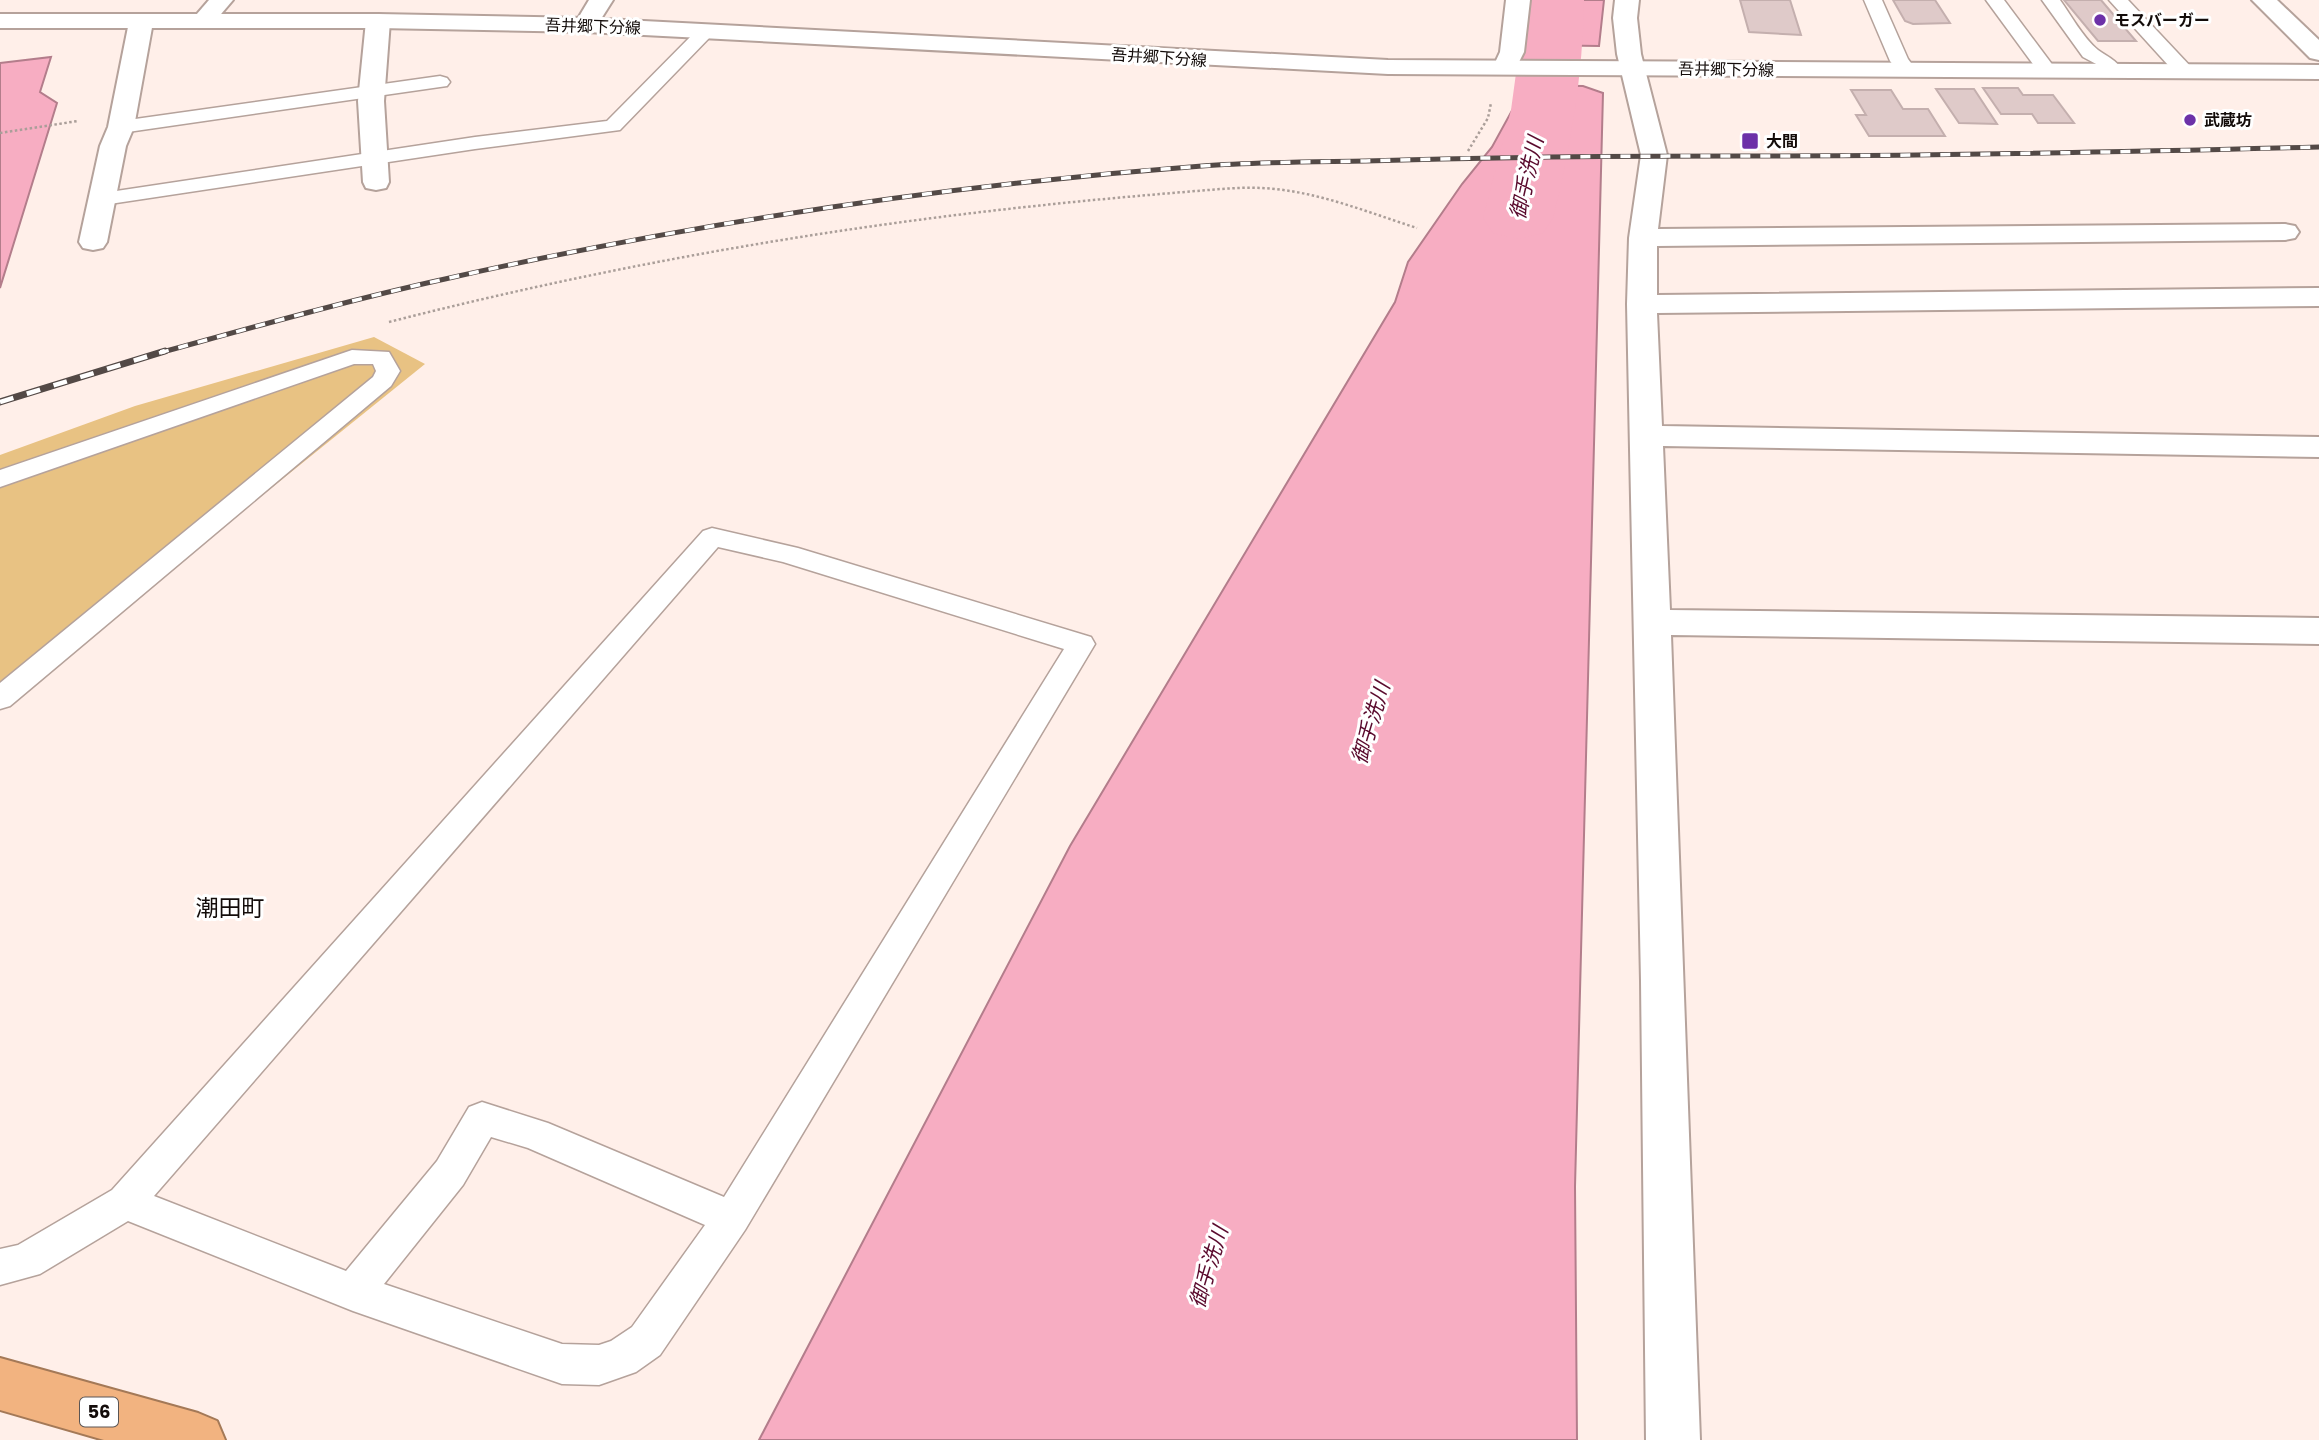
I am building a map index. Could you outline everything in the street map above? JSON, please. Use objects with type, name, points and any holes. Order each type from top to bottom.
[{"type":"highway","name":"56","points":[[0,1384],[198,1440]]},
{"type":"street","points":[[202,22],[221,0]]},
{"type":"street","points":[[586,25],[601,0]]},
{"type":"street","points":[[1514,67],[1512,52],[1518,0]]},
{"type":"street","points":[[1627,0],[1622,68],[1654,155],[1643,238],[1642,304],[1673,1440]]},
{"type":"street","points":[[2264,0],[2319,53]]},
{"type":"street","points":[[374,171],[373,92],[378,20]]},
{"type":"street","name":"吾井郷下分線","points":[[0,21],[378,20],[586,25],[1204,60],[1388,67],[1908,71],[2040,62],[2114,71],[2319,72]]},
{"type":"street","points":[[93,242],[113,146],[121,127],[141,22]]},
{"type":"street","points":[[1643,238],[2285,232]]},
{"type":"street","points":[[1642,304],[2319,297]]},
{"type":"street","points":[[1647,436],[2319,447]]},
{"type":"street","points":[[1652,622],[2319,631]]},
{"type":"lane","points":[[1873,0],[1899,61],[1908,71]]},
{"type":"lane","points":[[1995,0],[2040,62],[2090,53]]},
{"type":"lane","points":[[2051,0],[2090,53],[2114,71]]},
{"type":"lane","points":[[2118,0],[2185,72]]},
{"type":"lane","points":[[103,199],[374,171],[613,126],[706,31]]},
{"type":"lane","points":[[121,127],[440,82]]},
{"type":"lane","points":[[0,479],[352,357],[382,357],[386,364],[388,371],[382,381],[0,699]]},
{"type":"lane","points":[[0,1267],[26,1261],[125,1202],[712,537],[788,554],[1081,644],[732,1218],[646,1341],[622,1358],[599,1365],[562,1364],[353,1292],[125,1202]]},
{"type":"lane","points":[[353,1292],[450,1173],[482,1118],[535,1134],[732,1218]]},
{"type":"path","points":[[1468,151],[1488,118],[1492,100]]},
{"type":"path","points":[[0,133],[79,121]]},
{"type":"path","points":[[383,324],[587,272],[869,226],[1026,206],[1252,186],[1309,194],[1417,228]]},
{"type":"shaded area","points":[[374,337],[425,364],[0,707],[0,455],[135,406]]},
{"type":"water","points":[[1538,0],[1604,0],[1599,46],[1531,45]]},
{"type":"water","points":[[51,57],[40,92],[57,103],[0,288],[0,63]]},
{"type":"water","points":[[1526,85],[1583,86],[1603,93],[1575,1187],[1577,1440],[759,1440],[1070,846],[1395,302],[1408,262],[1462,184],[1492,147]]},
{"type":"building","points":[[1740,0],[1790,0],[1801,35],[1749,32]]},
{"type":"building","points":[[1893,0],[1935,0],[1950,23],[1913,24],[1905,21]]},
{"type":"building","name":"モスバーガー","points":[[2064,0],[2101,0],[2136,41],[2098,41]]},
{"type":"building","points":[[1983,88],[2018,88],[2023,95],[2053,95],[2074,123],[2038,123],[2032,114],[2001,114]]},
{"type":"building","points":[[1936,89],[1974,89],[1997,124],[1959,123]]},
{"type":"building","points":[[1851,90],[1891,90],[1903,109],[1928,109],[1945,136],[1869,136],[1856,115],[1866,115]]},
{"type":"waterway","name":"御手洗川","points":[[1518,218],[1543,110],[1555,0]]},
{"type":"railway","points":[[159,353],[409,287],[632,240],[916,195],[1106,174],[1284,162],[2319,147]]},
{"type":"railway","points":[[0,402],[165,351]]},
{"type":"place","name":"モスバーガー","points":[[2100,20]]},
{"type":"place","name":"武蔵坊","points":[[2190,120]]},
{"type":"place","name":"大間","points":[[1750,141]]},
{"type":"district","name":"潮田町","points":[[230,908]]}]
